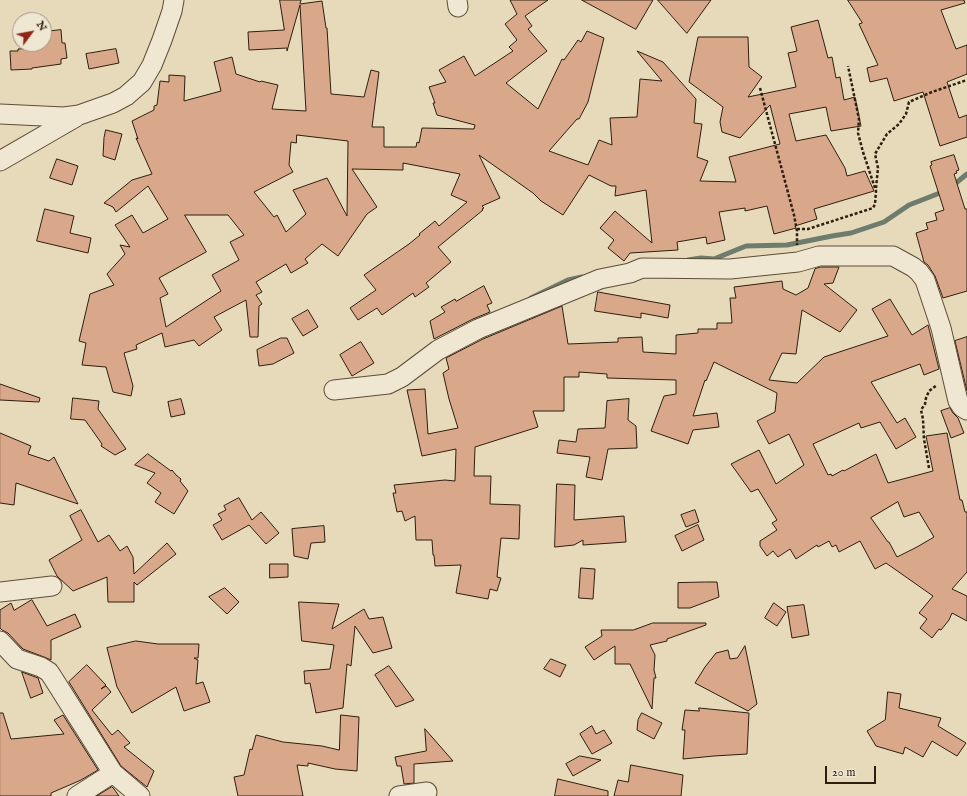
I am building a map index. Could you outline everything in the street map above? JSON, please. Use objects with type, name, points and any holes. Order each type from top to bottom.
[{"type":"street","points":[[0,161],[79,115],[113,103],[126,96],[142,82],[152,65],[162,40],[172,11],[174,0]]},
{"type":"street","points":[[0,114],[64,117],[79,115]]},
{"type":"street","points":[[334,390],[388,384],[402,377],[438,350],[478,329],[600,279],[630,273],[642,268],[730,269],[798,262],[819,256],[893,256],[913,267],[925,280],[941,328],[958,401],[962,407],[967,410]]},
{"type":"street","points":[[0,592],[52,586]]},
{"type":"street","points":[[0,641],[17,659],[37,665],[49,672],[113,773],[140,796]]},
{"type":"street","points":[[77,796],[113,773]]},
{"type":"street","points":[[399,796],[427,792]]},
{"type":"path","points":[[848,66],[859,119],[858,133],[876,191]]},
{"type":"path","points":[[760,88],[797,230],[808,229],[873,208],[875,204],[878,168],[875,154],[887,134],[899,124],[906,114],[909,102],[967,80]]},
{"type":"path","points":[[930,468],[924,439],[921,410],[929,391],[944,377],[952,374]]},
{"type":"building","points":[[280,0],[301,0],[300,4],[322,1],[327,28],[331,94],[364,97],[371,70],[379,72],[372,127],[384,127],[384,147],[416,147],[417,142],[419,143],[422,128],[474,129],[475,125],[437,115],[433,103],[435,103],[429,87],[446,82],[439,70],[464,56],[475,76],[513,51],[509,47],[517,40],[505,24],[517,14],[510,0],[548,0],[525,16],[532,26],[528,29],[547,51],[506,83],[538,109],[562,59],[564,60],[578,40],[581,42],[587,31],[604,38],[588,102],[579,119],[577,119],[549,151],[588,165],[599,140],[612,145],[610,118],[637,117],[640,79],[662,81],[637,51],[663,62],[696,99],[694,123],[702,124],[697,157],[708,161],[700,181],[736,182],[729,157],[780,144],[770,105],[740,138],[722,132],[720,122],[723,107],[689,82],[698,37],[748,37],[749,67],[762,77],[748,97],[796,87],[788,53],[797,51],[791,27],[818,20],[828,58],[832,57],[836,78],[840,77],[844,100],[855,97],[861,126],[831,131],[826,107],[789,114],[796,141],[826,135],[845,168],[847,176],[865,171],[874,191],[814,209],[817,219],[795,226],[796,228],[774,234],[767,206],[745,211],[745,208],[719,212],[725,240],[707,244],[706,237],[677,242],[678,250],[630,253],[624,261],[608,248],[614,240],[600,228],[615,211],[652,243],[646,190],[615,196],[616,186],[611,186],[589,175],[563,215],[541,201],[533,193],[479,155],[500,198],[482,206],[484,208],[482,209],[483,210],[438,247],[451,262],[426,283],[429,287],[415,297],[413,293],[382,315],[377,308],[358,320],[350,308],[376,290],[364,275],[409,244],[435,221],[439,226],[467,202],[451,195],[460,174],[403,163],[403,170],[352,169],[377,207],[367,214],[338,256],[322,244],[305,259],[308,263],[291,273],[286,264],[256,282],[262,292],[256,295],[262,304],[259,306],[258,337],[250,337],[246,300],[214,317],[222,330],[199,346],[194,340],[165,347],[162,333],[136,345],[137,349],[124,353],[133,386],[131,396],[113,392],[106,367],[82,365],[86,343],[79,341],[90,294],[114,285],[107,274],[125,254],[120,245],[130,247],[115,225],[132,215],[143,233],[168,219],[148,186],[116,212],[113,207],[104,203],[132,180],[152,174],[136,138],[138,139],[132,121],[154,110],[154,106],[157,105],[160,81],[169,82],[169,75],[185,76],[184,101],[221,91],[214,62],[232,57],[236,74],[260,82],[278,85],[272,109],[306,111],[300,5],[287,51],[287,48],[249,50],[248,32],[284,30]],"holes":[[[297,135],[348,141],[347,216],[327,178],[293,190],[306,214],[286,232],[277,215],[274,217],[254,192],[293,172],[289,165],[291,142],[296,143]],[[185,215],[228,215],[244,235],[230,242],[239,260],[212,275],[221,291],[166,327],[160,298],[168,294],[159,278],[206,252]]]},
{"type":"building","points":[[582,0],[653,0],[636,29]]},
{"type":"building","points":[[658,0],[711,0],[687,33]]},
{"type":"building","points":[[848,0],[964,0],[965,3],[941,10],[956,49],[967,45],[967,74],[947,82],[959,118],[967,115],[967,137],[940,146],[923,92],[894,101],[887,78],[870,82],[867,68],[878,65],[859,24],[862,23]]},
{"type":"building","points":[[61,30],[62,43],[65,43],[67,58],[61,59],[61,64],[32,69],[11,70],[10,51],[52,52],[52,31]]},
{"type":"building","points":[[116,49],[119,63],[89,69],[86,54]]},
{"type":"building","points":[[106,130],[122,134],[115,160],[103,156]]},
{"type":"building","points":[[954,155],[959,170],[954,174],[965,209],[967,209],[967,291],[943,298],[935,276],[928,265],[924,262],[916,233],[928,229],[926,223],[937,220],[935,213],[944,210],[930,166],[932,165],[931,162]]},
{"type":"building","points":[[57,159],[78,166],[72,185],[50,178]]},
{"type":"building","points":[[45,209],[74,216],[70,233],[91,238],[88,253],[37,241]]},
{"type":"building","points":[[821,267],[839,267],[833,283],[824,284],[857,310],[840,332],[802,310],[796,354],[782,353],[769,380],[797,383],[824,357],[888,336],[872,309],[890,299],[912,335],[928,325],[939,369],[924,375],[920,364],[871,382],[897,423],[905,418],[916,437],[896,449],[880,422],[861,428],[859,423],[813,444],[828,475],[831,474],[832,476],[843,470],[844,471],[876,454],[888,483],[933,471],[926,436],[947,433],[960,500],[962,500],[965,512],[967,512],[967,572],[952,589],[967,596],[967,621],[952,613],[949,620],[941,630],[939,629],[932,638],[920,628],[927,619],[919,613],[933,596],[886,563],[875,569],[860,541],[839,552],[836,545],[832,547],[829,541],[818,547],[817,545],[796,559],[790,549],[778,557],[773,551],[767,556],[760,546],[760,541],[777,530],[772,523],[777,520],[758,489],[751,492],[731,464],[759,450],[776,484],[804,465],[789,434],[769,444],[757,421],[775,412],[777,393],[714,362],[706,381],[705,380],[693,416],[717,413],[719,427],[693,430],[688,444],[651,431],[664,396],[676,394],[676,380],[607,378],[607,374],[579,372],[579,377],[564,377],[564,411],[533,411],[538,427],[475,447],[474,476],[491,476],[490,504],[520,505],[519,539],[501,538],[497,577],[501,578],[497,591],[490,589],[488,599],[456,593],[461,565],[435,566],[432,540],[416,540],[415,516],[405,521],[402,511],[397,512],[393,493],[396,493],[394,485],[445,480],[455,481],[456,449],[422,456],[407,390],[425,389],[428,434],[458,428],[443,373],[449,369],[446,358],[483,339],[562,306],[568,344],[618,342],[618,338],[642,337],[643,352],[676,354],[676,335],[698,333],[698,329],[717,329],[717,323],[732,323],[730,298],[736,298],[734,287],[782,281],[783,289],[796,295],[808,288],[815,269]],"holes":[[[898,502],[904,517],[919,512],[934,537],[897,557],[889,542],[871,518]]]},
{"type":"building","points":[[484,286],[492,303],[487,305],[490,312],[434,339],[430,321],[445,312],[441,307]]},
{"type":"building","points":[[598,292],[670,305],[668,318],[641,313],[641,318],[595,311]]},
{"type":"building","points":[[308,310],[318,327],[303,336],[292,319]]},
{"type":"building","points":[[967,337],[967,391],[955,341]]},
{"type":"building","points":[[281,338],[287,338],[294,353],[273,364],[259,366],[257,350]]},
{"type":"building","points":[[361,342],[374,363],[352,376],[340,355]]},
{"type":"building","points":[[0,384],[40,398],[39,402],[0,400]]},
{"type":"building","points":[[73,398],[99,401],[98,409],[126,449],[115,455],[101,446],[102,444],[85,420],[71,419]]},
{"type":"building","points":[[181,399],[185,414],[171,417],[168,402]]},
{"type":"building","points":[[629,399],[628,420],[636,426],[637,448],[608,449],[602,480],[586,477],[590,457],[557,453],[559,440],[576,442],[578,429],[605,428],[607,401]]},
{"type":"building","points":[[950,408],[958,418],[964,433],[951,438],[941,411]]},
{"type":"building","points":[[0,433],[31,446],[28,454],[49,461],[54,457],[78,504],[16,483],[14,505],[0,503]]},
{"type":"building","points":[[148,454],[171,471],[172,470],[181,479],[180,481],[188,491],[174,514],[155,502],[161,493],[147,483],[155,473],[135,465]]},
{"type":"building","points":[[557,484],[575,485],[574,520],[624,516],[626,542],[583,545],[583,540],[574,545],[555,547]]},
{"type":"building","points":[[239,498],[252,520],[261,512],[279,533],[266,544],[249,525],[222,540],[213,525],[222,520],[218,514],[226,510],[224,506]]},
{"type":"building","points":[[81,510],[98,542],[109,535],[120,551],[127,546],[133,557],[134,574],[167,543],[176,554],[137,585],[134,582],[134,602],[108,602],[107,577],[73,591],[57,576],[49,560],[82,540],[70,516]]},
{"type":"building","points":[[695,510],[699,522],[686,527],[681,515]]},
{"type":"building","points":[[698,525],[704,540],[682,551],[675,536]]},
{"type":"building","points":[[324,526],[325,542],[311,543],[308,559],[294,556],[292,529]]},
{"type":"building","points":[[270,564],[288,564],[288,577],[270,578]]},
{"type":"building","points":[[581,568],[595,569],[593,599],[579,598]]},
{"type":"building","points":[[717,582],[719,597],[690,608],[678,608],[678,583]]},
{"type":"building","points":[[225,588],[239,602],[227,614],[209,597]]},
{"type":"building","points":[[32,600],[47,626],[75,614],[81,627],[51,640],[51,660],[23,649],[8,633],[0,628],[0,610],[11,603],[14,610]]},
{"type":"building","points":[[299,602],[339,604],[332,629],[364,609],[369,619],[383,617],[392,648],[373,653],[355,626],[351,666],[347,664],[343,708],[316,713],[310,683],[305,684],[304,671],[330,669],[334,645],[302,641]]},
{"type":"building","points":[[774,603],[786,612],[777,626],[765,618]]},
{"type":"building","points":[[804,605],[809,635],[792,638],[787,607]]},
{"type":"building","points":[[653,623],[706,623],[706,625],[667,639],[667,641],[650,645],[655,655],[654,670],[656,678],[654,678],[652,709],[630,664],[615,664],[615,646],[594,660],[585,647],[602,636],[601,630],[633,630]]},
{"type":"building","points":[[136,641],[158,644],[199,644],[198,658],[194,658],[198,660],[196,684],[203,682],[210,702],[184,711],[176,687],[132,713],[117,687],[107,648]]},
{"type":"building","points":[[745,646],[757,704],[748,711],[695,683],[716,653],[728,650],[730,659],[737,658]]},
{"type":"building","points":[[551,659],[566,665],[560,677],[544,669]]},
{"type":"building","points":[[87,665],[106,685],[101,689],[106,686],[111,692],[92,710],[112,735],[118,730],[130,743],[124,747],[154,771],[147,787],[121,766],[69,682]]},
{"type":"building","points":[[389,666],[414,700],[396,707],[375,675]]},
{"type":"building","points":[[22,672],[38,678],[43,693],[31,698]]},
{"type":"building","points":[[888,692],[901,694],[899,708],[941,718],[938,726],[966,743],[957,756],[932,741],[923,757],[905,747],[903,754],[876,746],[867,731],[885,720]]},
{"type":"building","points":[[699,708],[749,713],[747,754],[683,759],[685,730],[682,730],[685,710],[699,711]]},
{"type":"building","points":[[0,713],[3,713],[11,739],[64,734],[54,720],[63,715],[98,770],[81,780],[51,793],[51,796],[0,796]]},
{"type":"building","points":[[642,713],[662,723],[654,739],[637,730],[638,720]]},
{"type":"building","points":[[341,715],[359,717],[357,771],[335,769],[308,763],[308,766],[297,765],[303,796],[238,796],[234,777],[244,775],[250,749],[252,750],[256,735],[283,742],[322,746],[339,750]]},
{"type":"building","points":[[592,726],[596,734],[604,730],[612,743],[592,754],[580,734]]},
{"type":"building","points":[[425,729],[453,761],[414,764],[414,783],[404,784],[401,766],[397,766],[395,757],[426,751]]},
{"type":"building","points":[[580,756],[601,760],[573,776],[566,764]]},
{"type":"building","points":[[631,765],[683,775],[681,796],[614,796],[618,780],[628,782]]},
{"type":"building","points":[[558,779],[608,791],[608,796],[555,796]]},
{"type":"building","points":[[112,787],[119,796],[97,796]]},
{"type":"waterway","points":[[951,187],[967,174]]},
{"type":"waterway","points":[[688,260],[701,258],[714,259],[746,246],[787,245],[851,233],[884,222],[909,205],[945,191]]},
{"type":"waterway","points":[[531,298],[568,280],[582,277]]}]
